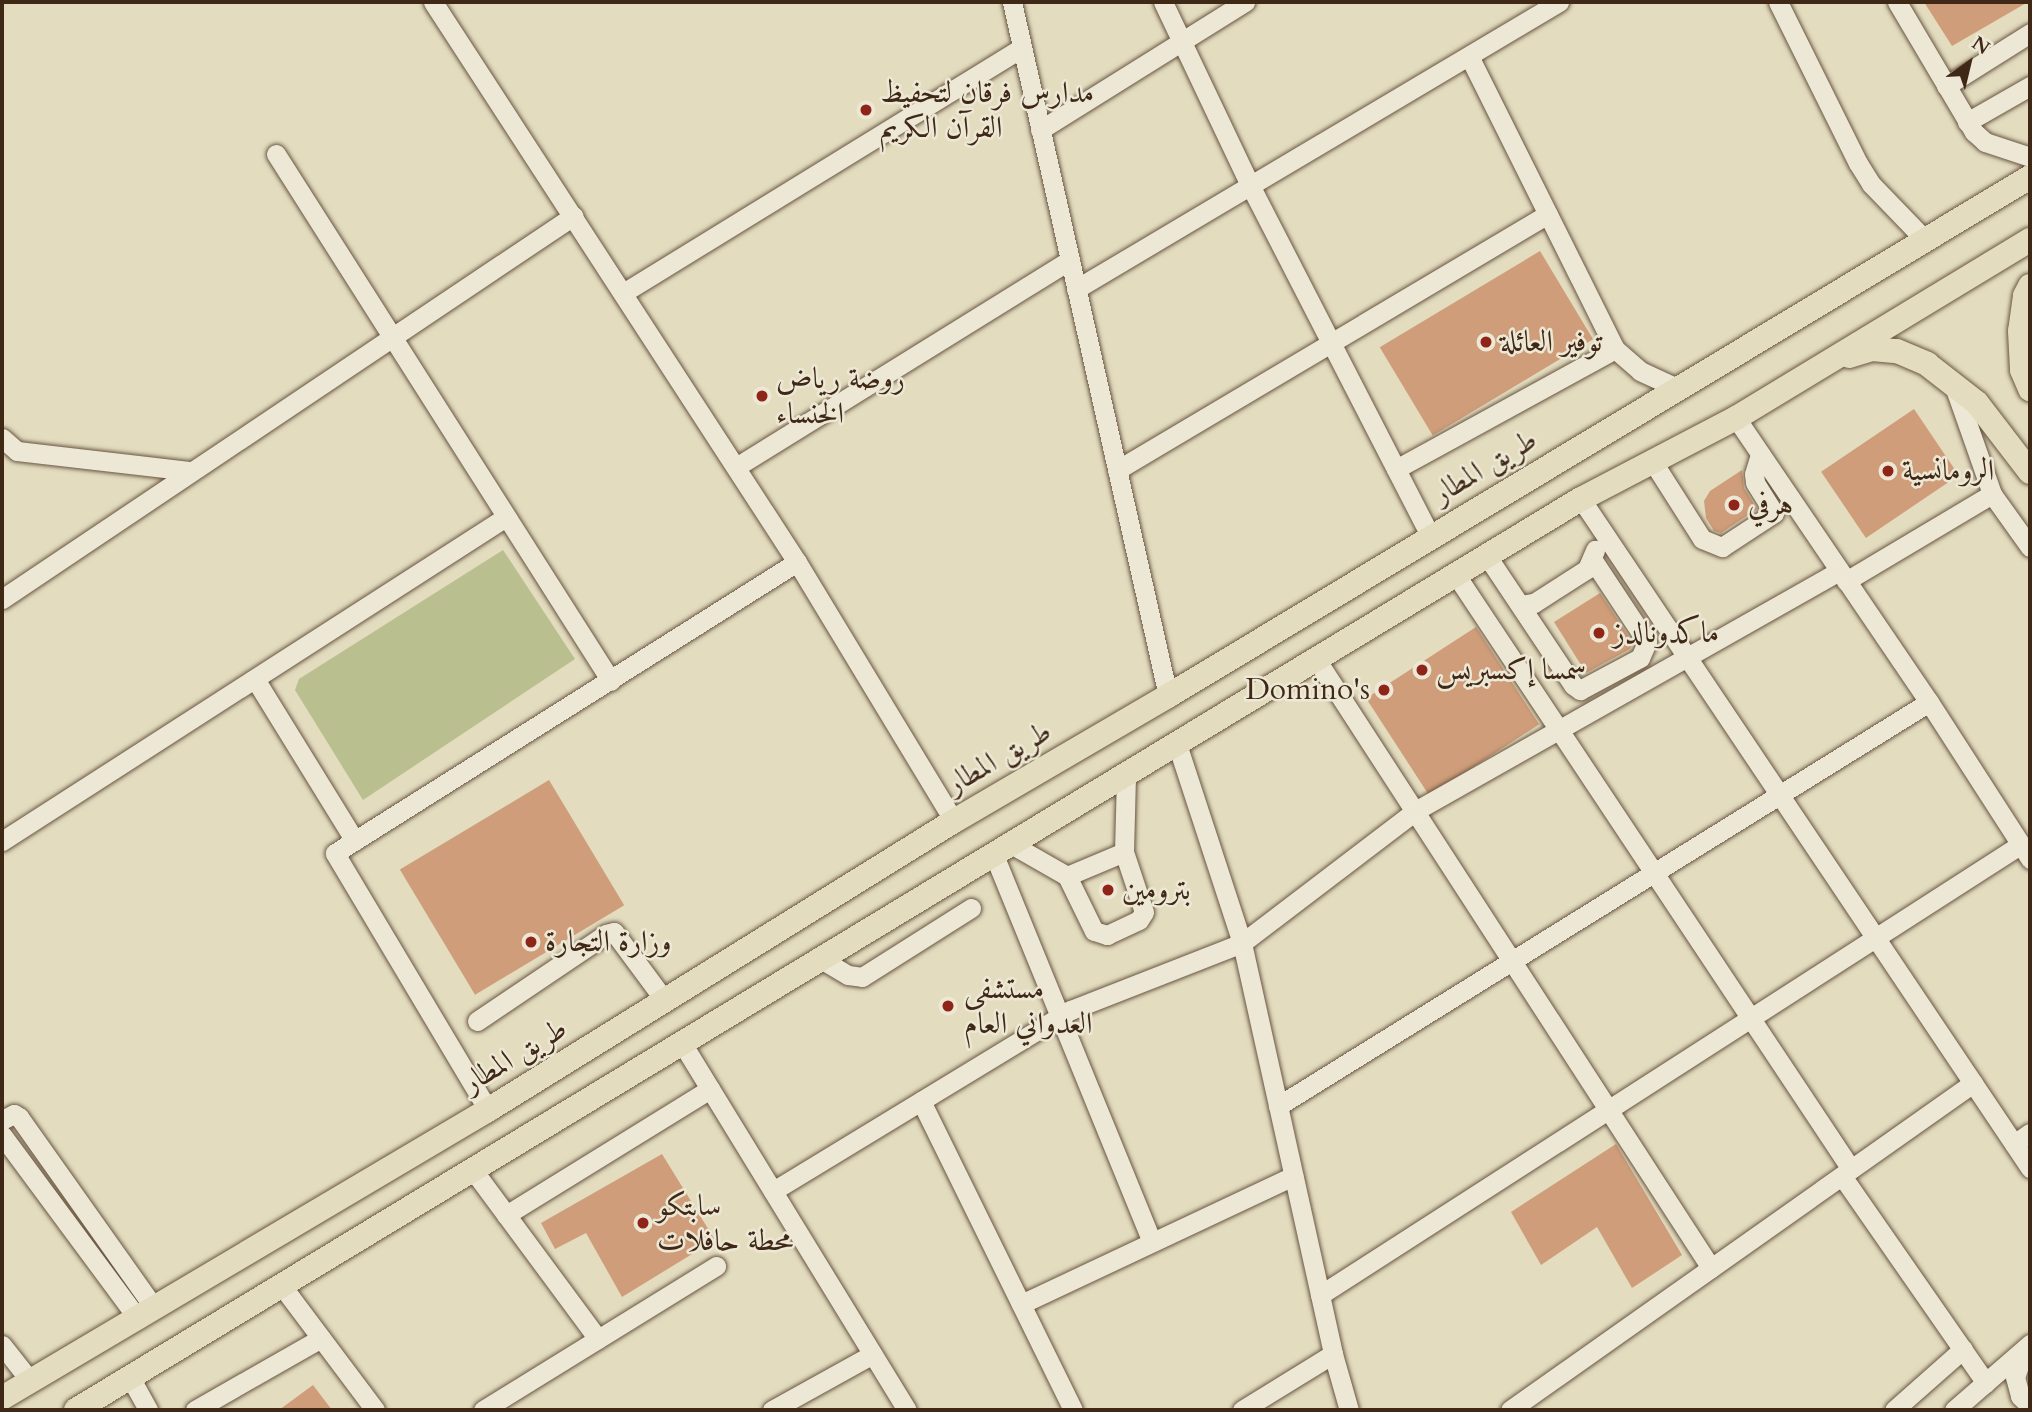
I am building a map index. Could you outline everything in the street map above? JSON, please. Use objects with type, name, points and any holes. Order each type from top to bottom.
[{"type":"main road","name":"طريق المطار","points":[[2,1398],[488,1110],[954,821],[1168,696],[2030,177]]},
{"type":"main road","points":[[76,1410],[1581,499],[1736,418],[2030,240]]},
{"type":"main road","points":[[2030,286],[2025,296],[2020,331],[2022,370],[2030,389]]},
{"type":"main road","points":[[1828,362],[1872,349],[1897,351],[1927,364],[1977,403],[2030,472]]},
{"type":"street","points":[[433,2],[797,562],[954,821]]},
{"type":"street","points":[[1012,2],[1168,696]]},
{"type":"street","points":[[1163,2],[1251,187],[1430,536]]},
{"type":"street","points":[[1040,130],[1245,2]]},
{"type":"street","points":[[1076,289],[1469,56],[1536,8],[1559,2]]},
{"type":"street","points":[[1778,2],[1858,163],[1871,184],[1925,240]]},
{"type":"street","points":[[1897,2],[1967,122],[1985,142],[2030,157]]},
{"type":"street","points":[[1946,86],[2030,33]]},
{"type":"street","points":[[623,293],[1022,48]]},
{"type":"street","points":[[1469,56],[1615,349],[1640,370],[1677,388]]},
{"type":"street","points":[[1967,122],[2030,86]]},
{"type":"street","points":[[276,154],[611,681]]},
{"type":"street","points":[[1117,470],[1548,214]]},
{"type":"street","points":[[2,598],[573,216]]},
{"type":"street","points":[[736,467],[1070,260]]},
{"type":"street","points":[[1396,469],[1615,349]]},
{"type":"street","points":[[1952,382],[1992,494],[2030,547]]},
{"type":"street","points":[[1320,1295],[1876,938],[2025,852],[1929,702],[1736,418]]},
{"type":"street","points":[[2,438],[17,451],[191,471]]},
{"type":"street","points":[[1653,462],[1702,539],[1723,547],[1774,513],[1755,482],[1754,474],[1760,454]]},
{"type":"street","points":[[773,1191],[1061,1016],[1242,943],[1415,811],[1687,657],[1992,494]]},
{"type":"street","points":[[1581,499],[1973,1083],[2022,1138],[2030,1168]]},
{"type":"street","points":[[2,841],[506,517]]},
{"type":"street","points":[[1521,605],[1534,603],[1587,569],[1601,530]]},
{"type":"street","points":[[1487,556],[1573,685],[1580,690],[1640,658],[1647,642],[1592,559]]},
{"type":"street","points":[[488,1110],[335,853],[797,562]]},
{"type":"street","points":[[1456,575],[1751,1018],[1847,1172],[1986,1382]]},
{"type":"street","points":[[1317,659],[1711,1268]]},
{"type":"street","points":[[255,678],[355,841]]},
{"type":"street","points":[[1278,1106],[1929,702]]},
{"type":"street","points":[[1177,744],[1242,943],[1333,1354],[1349,1410]]},
{"type":"street","points":[[1003,849],[1067,876],[1094,931],[1107,935],[1139,920],[1144,912],[1124,852],[1126,775]]},
{"type":"street","points":[[1003,849],[1061,1016],[1152,1242]]},
{"type":"street","points":[[1067,876],[1124,852]]},
{"type":"street","points":[[821,959],[848,975],[862,977],[971,908]]},
{"type":"street","points":[[477,1021],[606,934],[614,932],[665,1001]]},
{"type":"street","points":[[682,1044],[907,1410]]},
{"type":"street","points":[[1510,1410],[1973,1083]]},
{"type":"street","points":[[506,1214],[710,1089]]},
{"type":"street","points":[[921,1101],[1073,1410]]},
{"type":"street","points":[[2,1120],[13,1114],[19,1116],[52,1163],[147,1314]]},
{"type":"street","points":[[2,1135],[32,1176],[147,1314]]},
{"type":"street","points":[[32,1176],[52,1163]]},
{"type":"street","points":[[473,1170],[597,1339]]},
{"type":"street","points":[[1021,1304],[1293,1176]]},
{"type":"street","points":[[483,1410],[716,1266]]},
{"type":"street","points":[[282,1286],[375,1410]]},
{"type":"street","points":[[195,1410],[321,1338]]},
{"type":"street","points":[[2,1345],[31,1382]]},
{"type":"street","points":[[1954,1410],[2030,1347]]},
{"type":"street","points":[[2030,1347],[2021,1360],[2015,1377],[2020,1396],[2030,1406]]},
{"type":"street","points":[[1894,1410],[1963,1349]]},
{"type":"street","points":[[772,1410],[794,1405],[873,1354]]},
{"type":"street","points":[[1242,1410],[1333,1354]]},
{"type":"street","points":[[130,1377],[148,1410]]},
{"type":"green space","points":[[503,550],[575,659],[363,800],[295,690],[299,679]]},
{"type":"building","points":[[1924,2],[2028,2],[1952,46]]},
{"type":"building","name":"توفير العائلة","points":[[1540,251],[1593,339],[1433,436],[1380,347]]},
{"type":"building","name":"الرومانسية","points":[[1914,409],[1959,475],[1866,538],[1821,472]]},
{"type":"building","name":"هرفي","points":[[1742,470],[1744,488],[1757,509],[1721,533],[1714,531],[1706,518],[1704,501],[1710,491]]},
{"type":"building","name":"ماكدونالدز","points":[[1600,593],[1633,643],[1630,649],[1586,673],[1554,622]]},
{"type":"building","points":[[1476,627],[1539,724],[1429,796],[1366,698]]},
{"type":"building","points":[[549,780],[624,905],[475,995],[400,870]]},
{"type":"building","points":[[1616,1144],[1682,1255],[1632,1288],[1597,1227],[1541,1265],[1511,1212]]},
{"type":"building","name":"سابتكو محطة حافلات","points":[[662,1154],[715,1240],[622,1297],[586,1233],[555,1249],[541,1223]]},
{"type":"building","points":[[313,1385],[332,1410],[279,1410]]},
{"type":"place","name":"مدارس فرقان لتحفيظ القرآن الكريم","points":[[866,110]]},
{"type":"place","name":"توفير العائلة","points":[[1486,342]]},
{"type":"place","name":"روضة رياض الخنساء","points":[[762,396]]},
{"type":"place","name":"الرومانسية","points":[[1888,471]]},
{"type":"place","name":"هرفي","points":[[1734,505]]},
{"type":"place","name":"ماكدونالدز","points":[[1599,633]]},
{"type":"place","name":"سمسا إكسبريس","points":[[1422,670]]},
{"type":"place","name":"Domino's","points":[[1384,690]]},
{"type":"place","name":"بترومين","points":[[1108,890]]},
{"type":"place","name":"وزارة التجارة","points":[[531,942]]},
{"type":"place","name":"مستشفى العدواني العام","points":[[948,1006]]},
{"type":"place","name":"سابتكو محطة حافلات","points":[[643,1223]]}]
